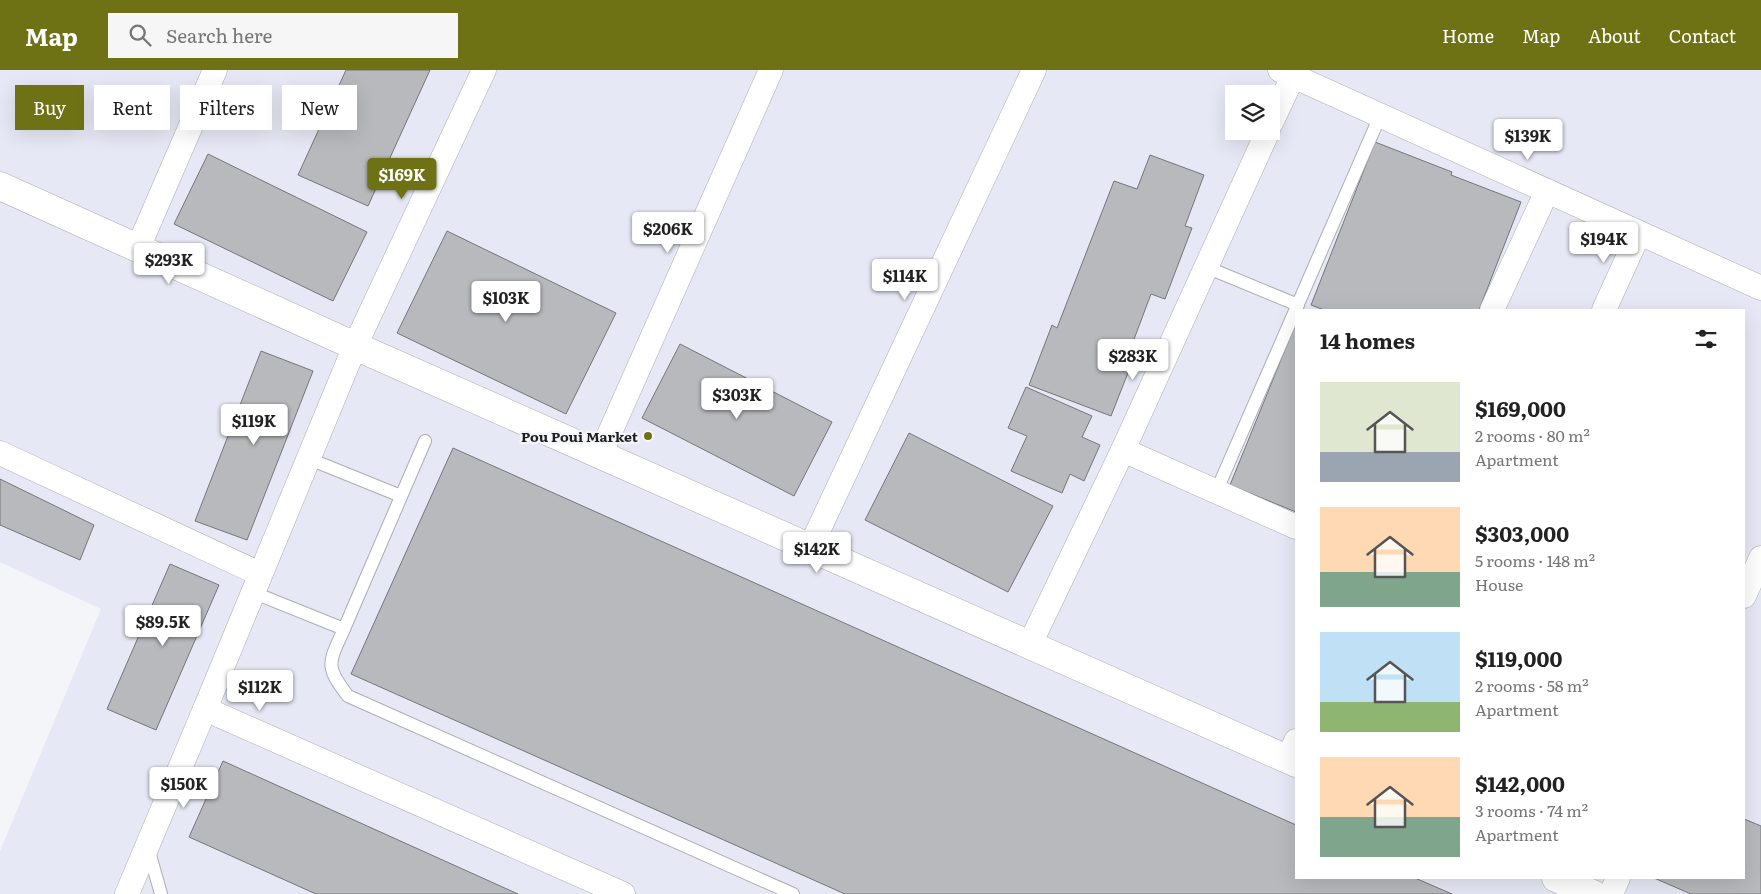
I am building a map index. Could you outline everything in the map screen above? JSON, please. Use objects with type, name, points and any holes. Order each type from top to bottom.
[{"type":"street","points":[[138,248],[216,70]]},
{"type":"street","points":[[127,894],[355,346],[484,70]]},
{"type":"street","points":[[600,454],[771,70]]},
{"type":"street","points":[[810,548],[1034,70]]},
{"type":"street","points":[[1280,98],[1289,72],[1380,116],[1761,288]]},
{"type":"street","points":[[1030,644],[1123,450],[1264,140]]},
{"type":"street","points":[[0,186],[810,548],[1030,644],[1294,754]]},
{"type":"street","points":[[1492,309],[1547,191]]},
{"type":"street","points":[[1604,309],[1639,233]]},
{"type":"street","points":[[1123,450],[1295,527]]},
{"type":"street","points":[[0,453],[256,583]]},
{"type":"street","points":[[1745,594],[1761,558]]},
{"type":"street","points":[[205,709],[623,894]]},
{"type":"street","points":[[1558,879],[1593,894]]},
{"type":"street","points":[[1610,894],[1618,879]]},
{"type":"lane","points":[[1296,309],[1380,116]]},
{"type":"lane","points":[[1206,267],[1298,305]]},
{"type":"lane","points":[[1216,492],[1295,312]]},
{"type":"lane","points":[[425,441],[330,659],[332,671],[337,682],[348,696],[793,894]]},
{"type":"lane","points":[[308,458],[400,496]]},
{"type":"lane","points":[[256,583],[344,630]]},
{"type":"lane","points":[[147,846],[161,894]]},
{"type":"shaded area","name":"Pou Poui Market","points":[[0,70],[1761,70],[1761,894],[0,894],[0,851],[101,609],[0,562]]},
{"type":"building","points":[[346,70],[430,70],[368,206],[298,175],[319,130],[357,130],[357,85],[339,85]]},
{"type":"building","points":[[1375,142],[1452,172],[1451,175],[1521,202],[1479,309],[1321,309],[1311,305]]},
{"type":"building","points":[[208,154],[367,232],[333,301],[174,224]]},
{"type":"building","points":[[1150,155],[1204,175],[1185,226],[1192,228],[1165,299],[1151,294],[1127,358],[1133,360],[1111,416],[1029,385],[1052,325],[1057,328],[1114,181],[1137,189]]},
{"type":"building","points":[[447,231],[616,313],[566,414],[397,333]]},
{"type":"building","points":[[1295,325],[1295,512],[1230,485]]},
{"type":"building","points":[[680,344],[832,422],[794,496],[642,418]]},
{"type":"building","points":[[261,351],[313,371],[247,540],[195,521]]},
{"type":"building","points":[[1026,387],[1092,416],[1082,437],[1100,445],[1084,481],[1070,474],[1062,493],[1011,471],[1027,436],[1008,428]]},
{"type":"building","points":[[909,433],[1053,506],[1008,592],[865,520]]},
{"type":"building","name":"Pou Poui Market","points":[[453,448],[1295,825],[1295,879],[1417,879],[1452,894],[845,894],[351,674]]},
{"type":"building","points":[[0,479],[94,525],[80,560],[0,525]]},
{"type":"building","points":[[170,564],[219,585],[156,730],[107,709]]},
{"type":"building","points":[[223,761],[518,894],[316,894],[189,837]]},
{"type":"building","points":[[1745,819],[1761,826],[1761,894],[1691,894],[1656,879],[1745,879]]},
{"type":"place","name":"Pou Poui Market","points":[[648,436]]}]
